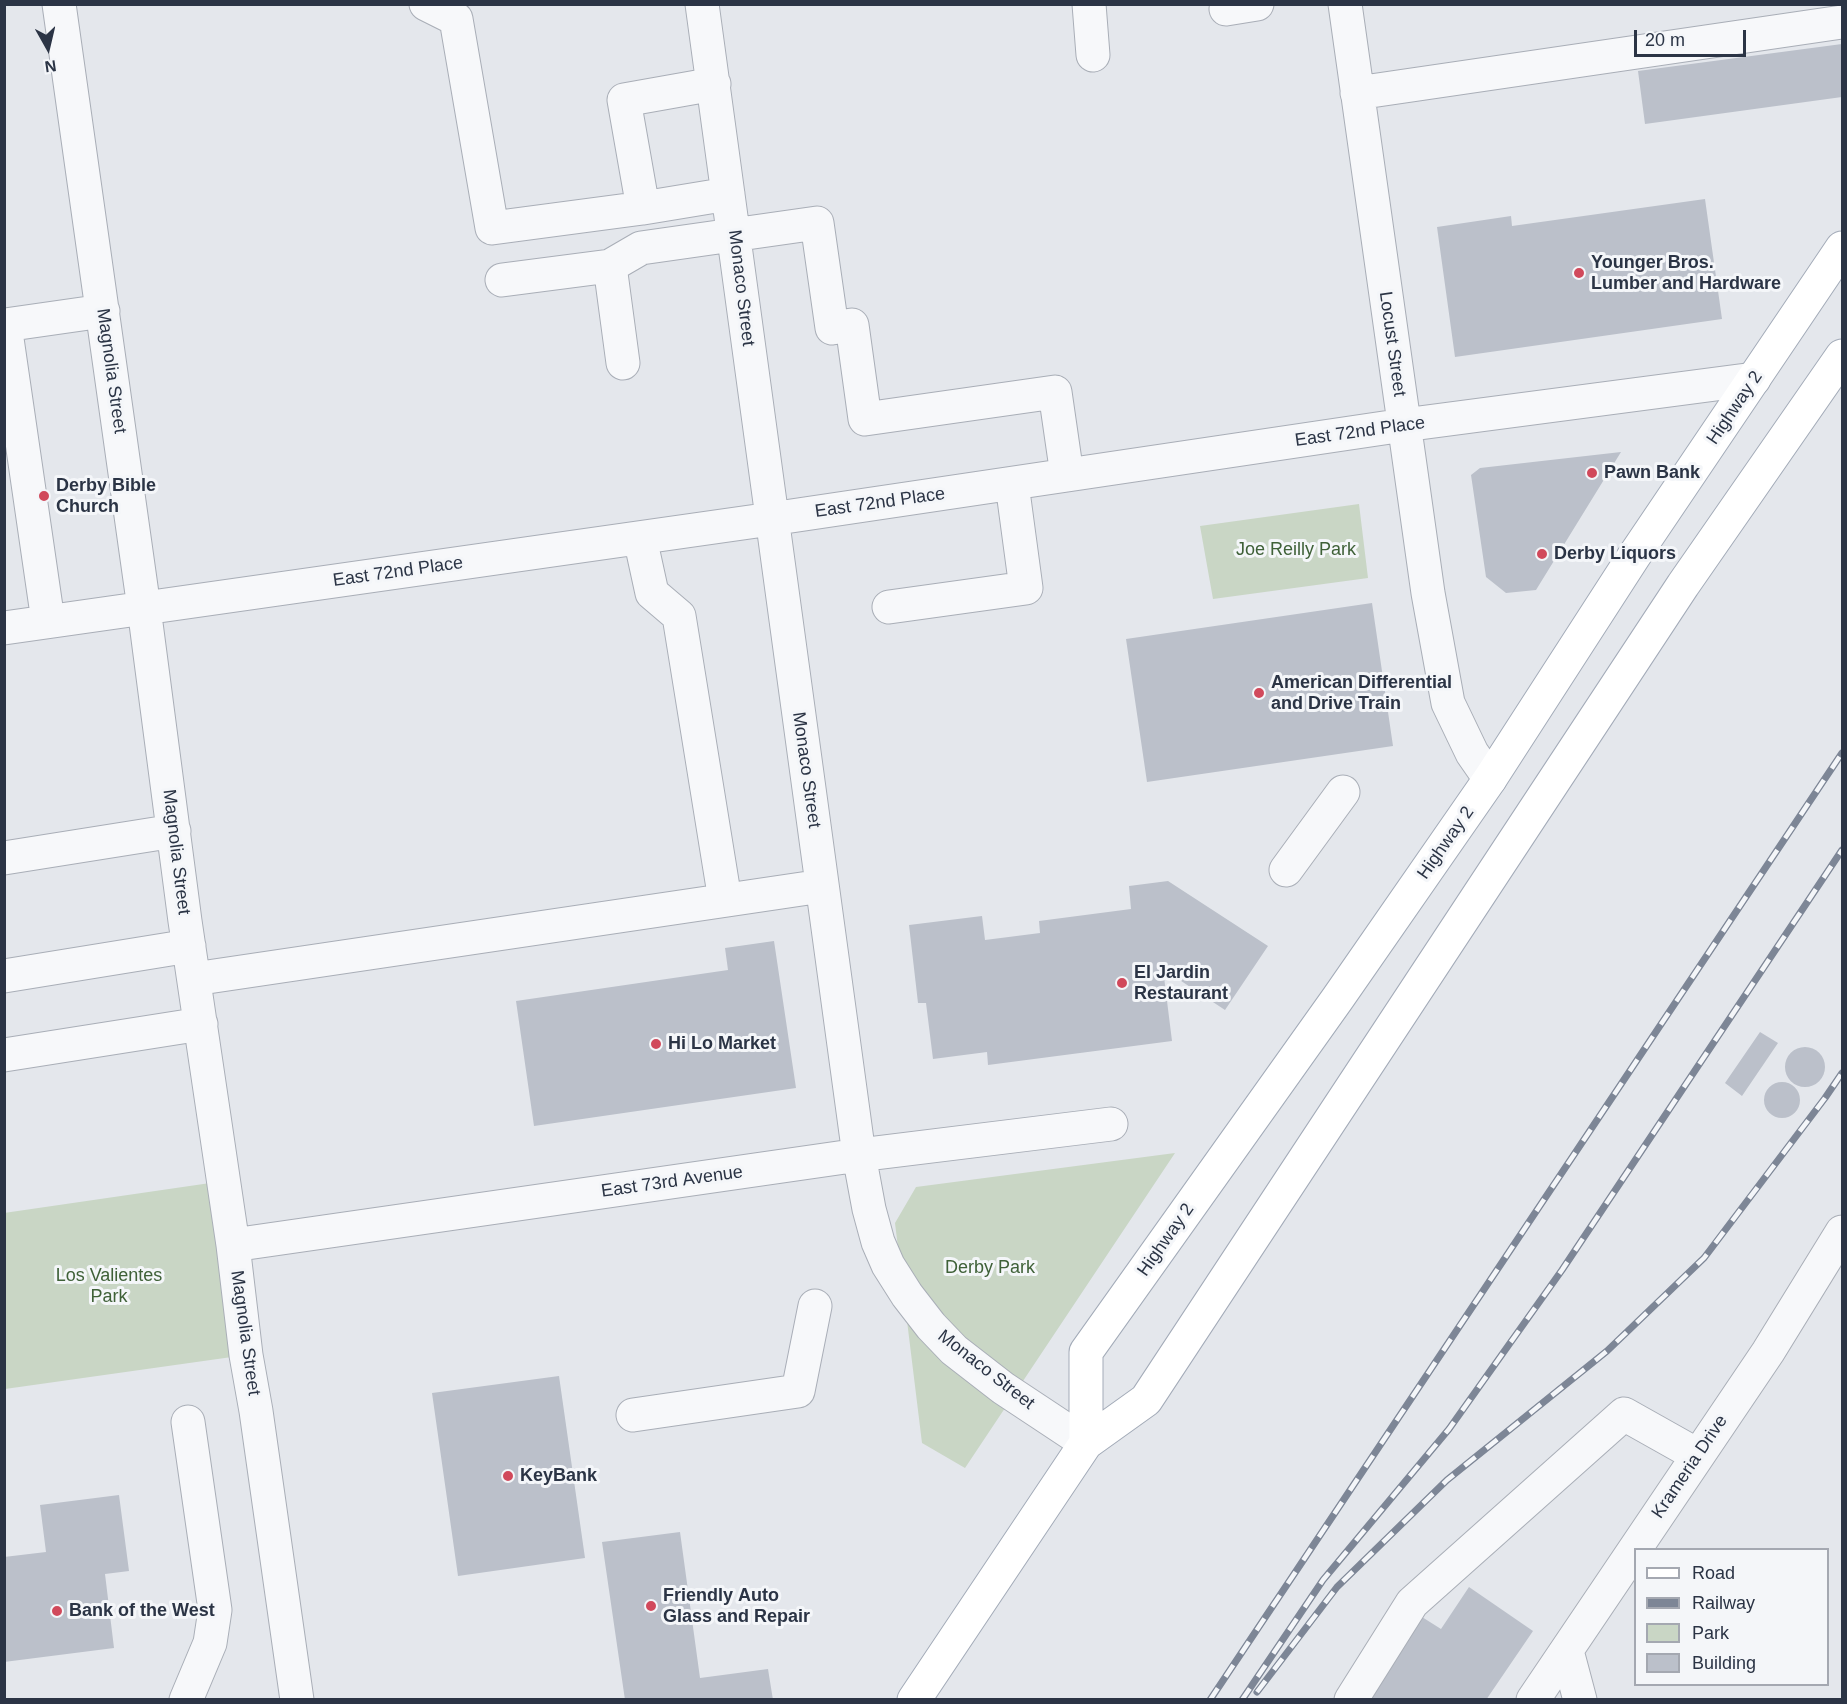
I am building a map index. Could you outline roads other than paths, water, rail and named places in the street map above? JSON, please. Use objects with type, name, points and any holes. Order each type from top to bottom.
[{"type":"main road","name":"Highway 2","points":[[1086,1443],[1086,1352],[1491,779],[1634,556],[1842,248]]},
{"type":"main road","points":[[914,1700],[1086,1443],[1146,1400],[1677,593],[1842,356]]},
{"type":"street","name":"Magnolia Street","points":[[59,4],[189,946],[233,1245],[246,1355],[256,1410],[297,1700]]},
{"type":"street","points":[[426,4],[456,19],[492,228],[728,194]]},
{"type":"street","name":"Monaco Street","points":[[702,4],[859,1155],[869,1209],[885,1257],[907,1295],[931,1326],[954,1350],[1003,1388],[1086,1443]]},
{"type":"street","points":[[1089,4],[1093,55]]},
{"type":"street","name":"Locust Street","points":[[1345,4],[1428,593],[1448,703],[1472,753],[1491,779]]},
{"type":"street","points":[[1357,93],[1842,22]]},
{"type":"street","points":[[643,208],[624,100],[714,84]]},
{"type":"street","points":[[502,280],[610,266],[641,248],[818,223],[832,328],[852,325],[865,419],[1055,392],[1067,475]]},
{"type":"street","points":[[610,266],[623,363]]},
{"type":"street","points":[[48,621],[5,325],[102,311]]},
{"type":"street","name":"East 72nd Place","points":[[4,628],[640,538],[1404,425],[1755,378]]},
{"type":"street","points":[[889,607],[1026,588],[1012,483]]},
{"type":"street","points":[[640,538],[652,593],[679,616],[725,900]]},
{"type":"street","points":[[1286,870],[1343,792]]},
{"type":"street","points":[[4,858],[174,831]]},
{"type":"street","points":[[194,979],[822,886]]},
{"type":"street","points":[[4,976],[189,946]]},
{"type":"street","points":[[4,1055],[201,1024]]},
{"type":"street","name":"East 73rd Avenue","points":[[233,1245],[859,1155],[1111,1124]]},
{"type":"street","name":"Krameria Drive","points":[[1635,1548],[1768,1352],[1842,1232]]},
{"type":"street","points":[[633,1415],[798,1390],[815,1306]]},
{"type":"street","points":[[1351,1700],[1412,1603],[1624,1414],[1697,1455]]},
{"type":"street","points":[[186,1700],[210,1643],[214,1610],[188,1422]]},
{"type":"street","name":"Krameria Drive","points":[[1533,1700],[1634,1550]]},
{"type":"street","points":[[1567,1651],[1580,1700]]},
{"type":"railway","points":[[1210,1700],[1842,753]]},
{"type":"railway","points":[[1242,1700],[1323,1580],[1449,1429],[1562,1270],[1842,850]]},
{"type":"railway","points":[[1257,1692],[1337,1587],[1447,1480],[1607,1351],[1704,1258],[1842,1073]]},
{"type":"place","name":"Younger Bros. Lumber and Hardware","points":[[1579,273]]},
{"type":"place","name":"Pawn Bank","points":[[1592,473]]},
{"type":"place","name":"Derby Bible Church","points":[[44,496]]},
{"type":"place","name":"Derby Liquors","points":[[1542,554]]},
{"type":"place","name":"American Differential and Drive Train","points":[[1259,693]]},
{"type":"place","name":"El Jardin Restaurant","points":[[1122,983]]},
{"type":"place","name":"Hi Lo Market","points":[[656,1044]]},
{"type":"place","name":"KeyBank","points":[[508,1476]]},
{"type":"place","name":"Friendly Auto Glass and Repair","points":[[651,1606]]},
{"type":"place","name":"Bank of the West","points":[[57,1611]]},
{"type":"park label","name":"Joe Reilly Park","points":[[1296,550]]},
{"type":"park label","name":"Derby Park","points":[[990,1268]]},
{"type":"park label","name":"Los Valientes Park","points":[[109,1286]]}]
